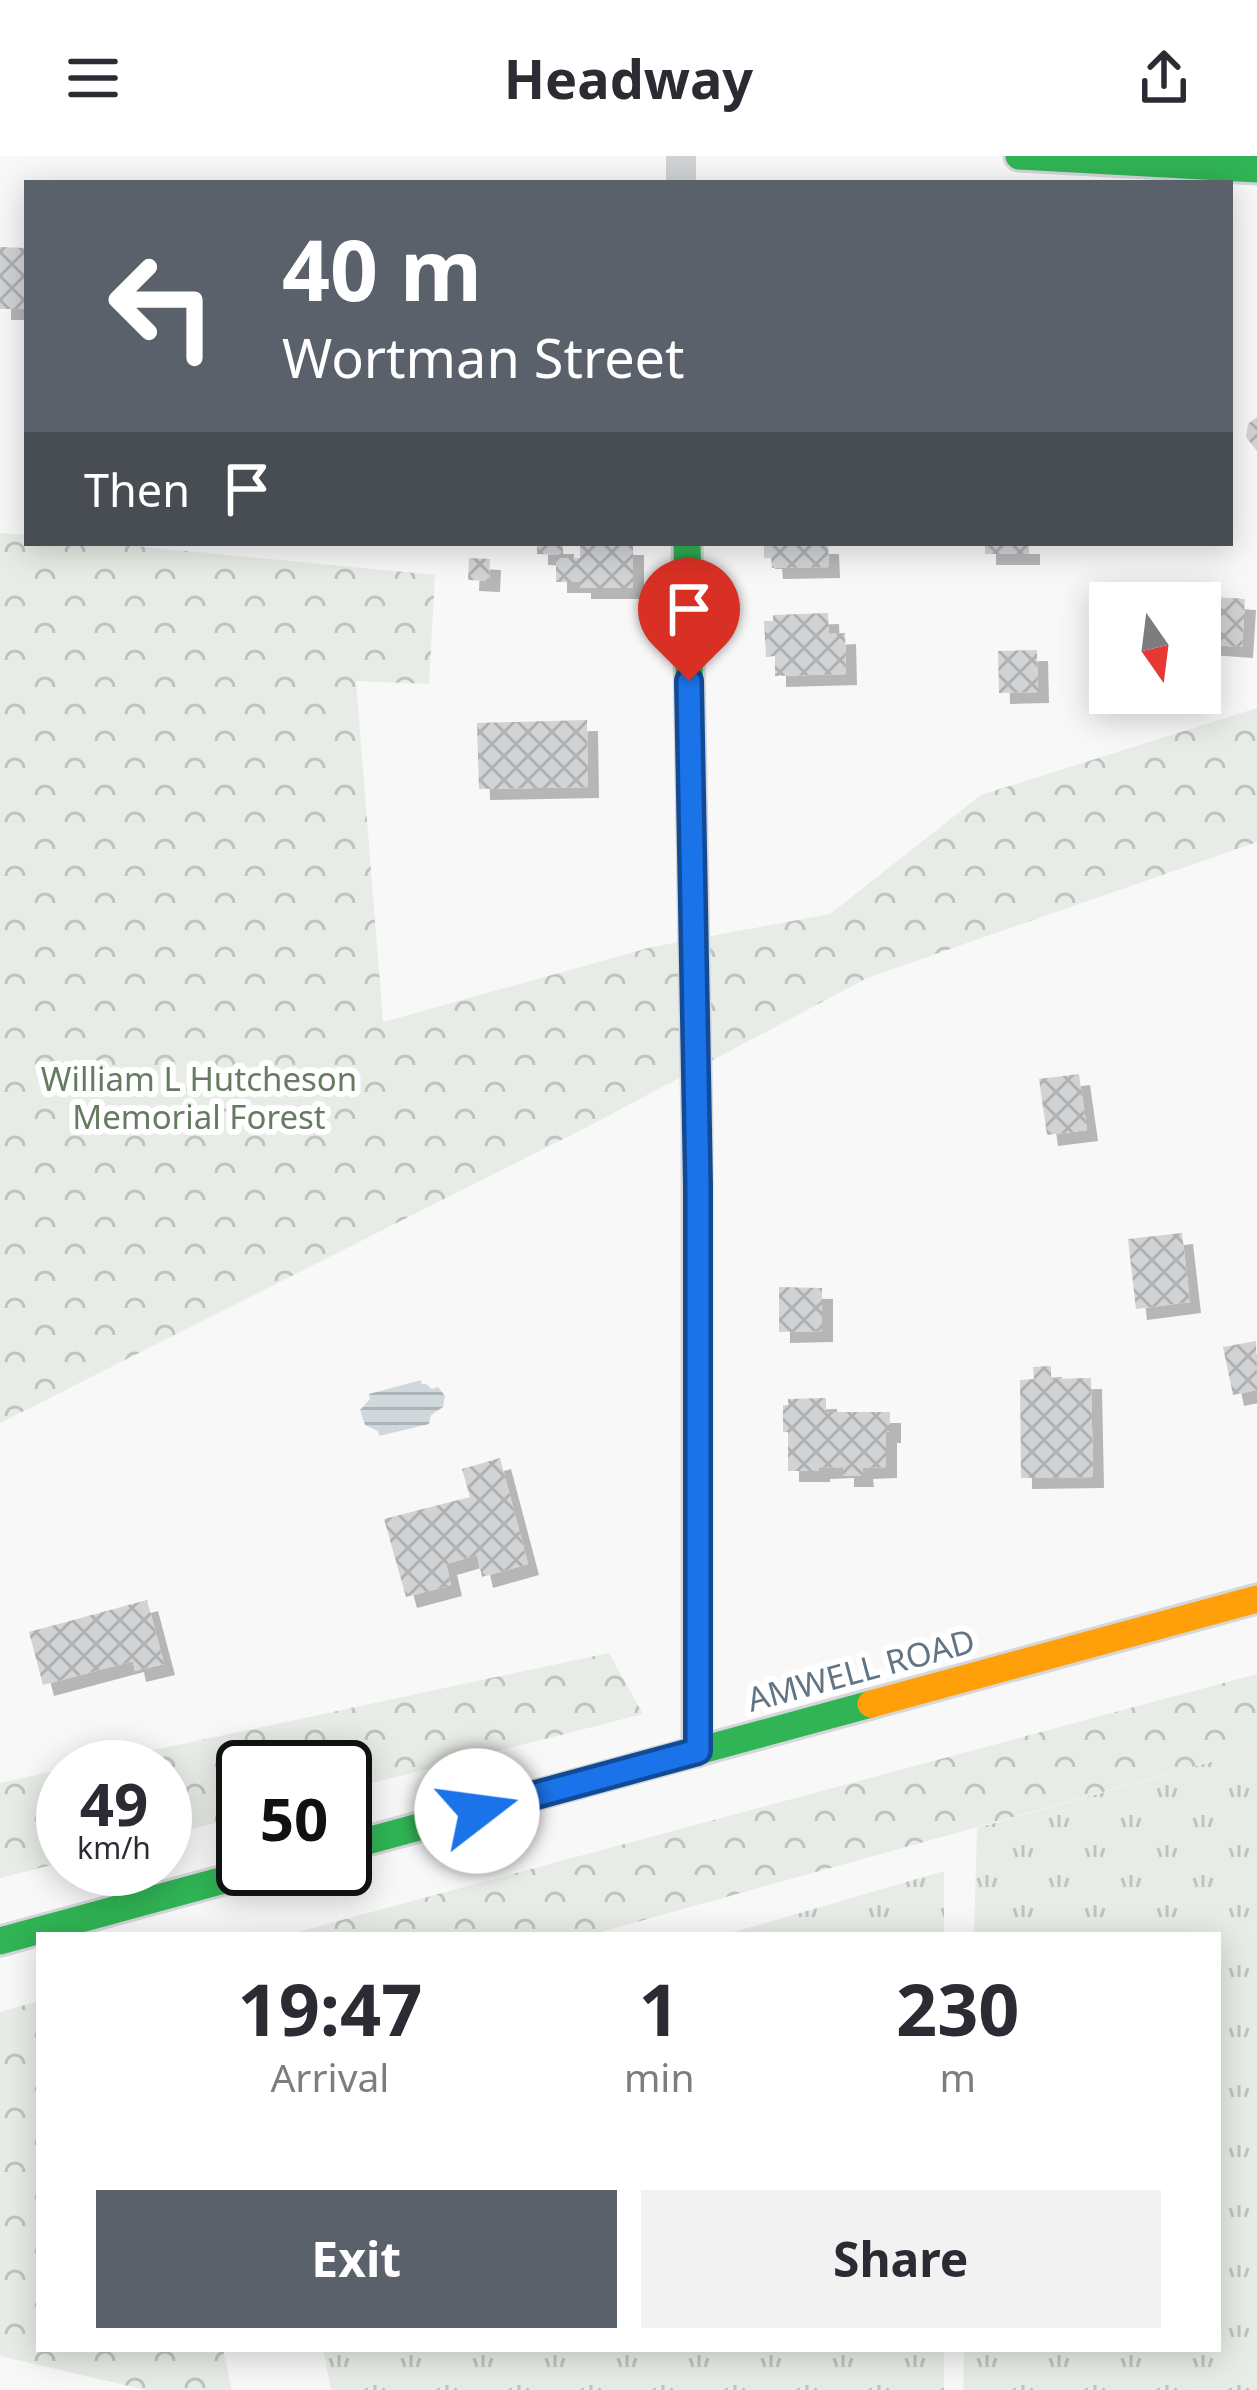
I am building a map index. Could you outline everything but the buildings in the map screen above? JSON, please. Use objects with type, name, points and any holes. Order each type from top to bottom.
[{"type":"street","points":[[1019,156],[1257,169]]},
{"type":"street","points":[[687,546],[698,1186],[698,1751]]},
{"type":"street","name":"AMWELL ROAD","points":[[372,1840],[1257,1599]]},
{"type":"street","points":[[0,1941],[216,1882]]},
{"type":"green space","name":"William L Hutcheson Memorial Forest","points":[[0,533],[24,535],[24,546],[136,546],[435,575],[429,684],[356,681],[383,1022],[652,947],[830,914],[981,795],[1257,708],[1257,842],[867,978],[591,1125],[0,1423]]},
{"type":"green space","points":[[609,1653],[643,1714],[372,1783],[372,1740],[216,1740],[216,1823],[192,1829],[192,1742]]},
{"type":"green space","points":[[1257,1674],[1257,1749],[601,1932],[297,1932]]},
{"type":"green space","points":[[1257,1749],[1257,2390],[963,2390],[964,2352],[1221,2352],[1221,1932],[974,1932],[977,1828]]},
{"type":"green space","points":[[36,1775],[36,1869],[0,1878],[0,1783]]},
{"type":"green space","points":[[944,1871],[944,1932],[734,1932]]},
{"type":"green space","points":[[36,2002],[36,2352],[224,2352],[232,2390],[146,2390],[0,2356],[0,2012]]},
{"type":"green space","points":[[324,2352],[944,2352],[944,2390],[331,2390]]},
{"type":"shaded area","points":[[421,1380],[432,1389],[438,1387],[445,1396],[443,1407],[431,1415],[429,1424],[379,1436],[365,1425],[360,1410],[369,1394]]},
{"type":"traffic: fast","points":[[1019,156],[1257,169]]},
{"type":"traffic: fast","points":[[687,546],[697,1131]]},
{"type":"traffic: fast","points":[[372,1840],[871,1704]]},
{"type":"traffic: fast","points":[[0,1941],[216,1882]]},
{"type":"traffic: slow","points":[[697,1131],[697,1752]]},
{"type":"traffic: slow","points":[[871,1704],[1257,1599]]},
{"type":"route","points":[[477,1811],[698,1751],[698,1186],[689,681]]}]
